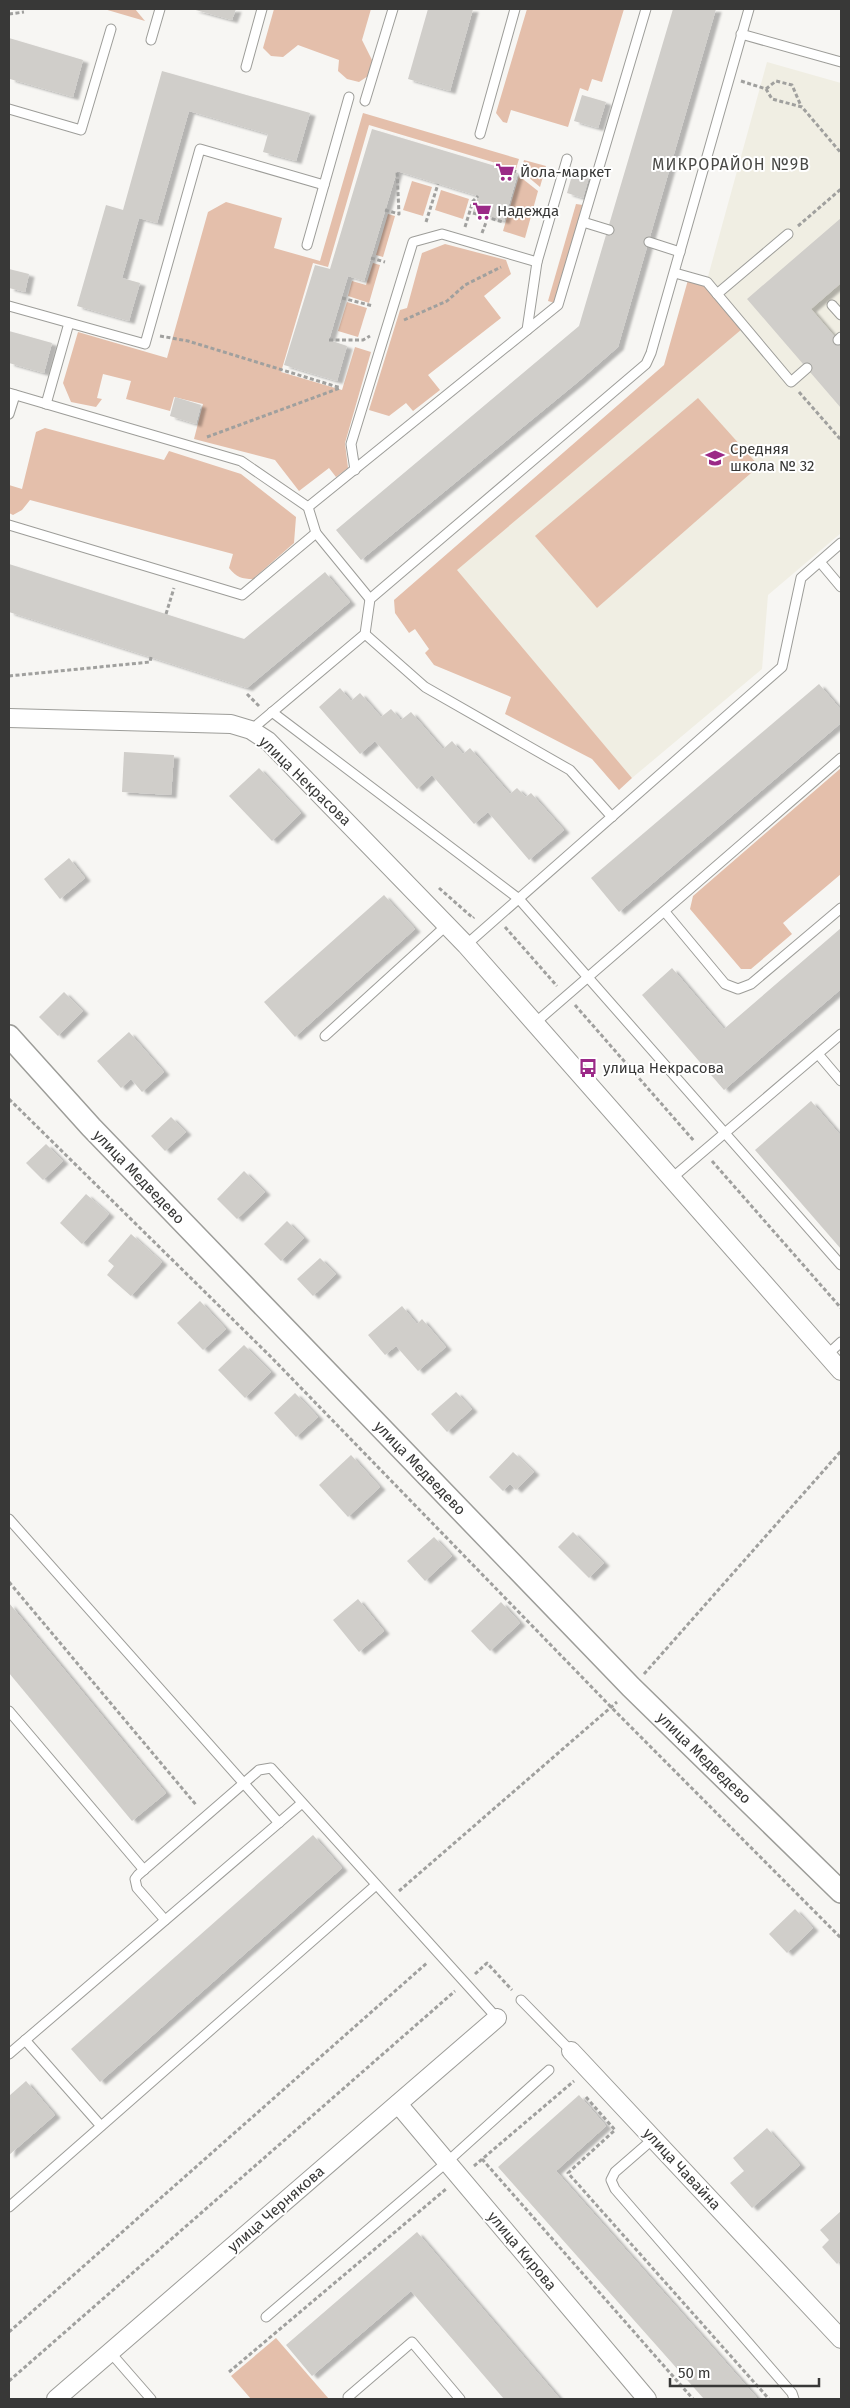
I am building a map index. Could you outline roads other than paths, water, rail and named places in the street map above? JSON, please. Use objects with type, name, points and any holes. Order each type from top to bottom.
[{"type":"street","name":"улица Некрасова","points":[[9,718],[231,724],[251,730],[268,741],[447,924],[841,1371]]},
{"type":"street","name":"улица Медведево","points":[[9,1036],[91,1127],[631,1687],[841,1892]]},
{"type":"street","name":"улица Чернякова","points":[[56,2399],[497,2018]]},
{"type":"street","name":"улица Чавайна","points":[[571,2051],[841,2339]]},
{"type":"street","name":"улица Кирова","points":[[398,2104],[647,2399]]},
{"type":"lane","points":[[151,40],[160,9]]},
{"type":"lane","points":[[246,67],[262,9]]},
{"type":"lane","points":[[365,101],[393,9]]},
{"type":"lane","points":[[480,134],[515,9]]},
{"type":"lane","points":[[308,507],[558,305],[646,9]]},
{"type":"lane","points":[[251,730],[365,634],[370,598],[642,369],[651,353],[675,273],[728,78],[749,9]]},
{"type":"lane","points":[[9,109],[81,130],[111,29]]},
{"type":"lane","points":[[741,34],[841,62]]},
{"type":"lane","points":[[306,245],[349,97]]},
{"type":"lane","points":[[9,306],[145,344],[200,149],[324,185]]},
{"type":"lane","points":[[527,330],[537,262],[567,159]]},
{"type":"lane","points":[[583,222],[609,230]]},
{"type":"lane","points":[[354,470],[352,444],[413,242],[442,234],[537,262]]},
{"type":"lane","points":[[717,294],[788,234]]},
{"type":"lane","points":[[649,242],[680,252]]},
{"type":"lane","points":[[675,273],[707,282],[791,382],[806,368]]},
{"type":"lane","points":[[832,305],[841,315]]},
{"type":"lane","points":[[46,404],[68,323]]},
{"type":"lane","points":[[9,414],[12,394],[241,461],[308,507],[316,533],[370,598]]},
{"type":"lane","points":[[9,525],[242,595],[316,533]]},
{"type":"lane","points":[[466,945],[782,667],[801,578],[841,543]]},
{"type":"lane","points":[[820,562],[841,585]]},
{"type":"lane","points":[[365,634],[424,686],[570,770],[612,816]]},
{"type":"lane","points":[[272,712],[519,899],[841,1265]]},
{"type":"lane","points":[[535,1023],[841,758]]},
{"type":"lane","points":[[665,912],[726,984],[738,989],[751,984],[841,908]]},
{"type":"lane","points":[[324,1036],[447,924]]},
{"type":"lane","points":[[672,1178],[841,1034]]},
{"type":"lane","points":[[818,1054],[841,1081]]},
{"type":"lane","points":[[827,1355],[841,1342]]},
{"type":"lane","points":[[9,1518],[279,1823]]},
{"type":"lane","points":[[9,1710],[144,1870]]},
{"type":"lane","points":[[164,1920],[135,1884],[138,1875],[259,1770],[271,1768],[497,2018]]},
{"type":"lane","points":[[9,2054],[302,1803]]},
{"type":"lane","points":[[9,2207],[376,1885]]},
{"type":"lane","name":"улица Чавайна","points":[[521,2000],[571,2051]]},
{"type":"lane","points":[[25,2040],[101,2126]]},
{"type":"lane","points":[[266,2317],[447,2162],[549,2070]]},
{"type":"lane","points":[[653,2139],[615,2172],[612,2180],[615,2189],[792,2393],[794,2399]]},
{"type":"lane","points":[[350,2399],[348,2397],[412,2342],[460,2399]]},
{"type":"lane","points":[[110,2352],[151,2399]]},
{"type":"place","name":"Йола-маркет","points":[[505,172]]},
{"type":"place","name":"Надежда","points":[[482,211]]},
{"type":"place","name":"Средняя школа № 32","points":[[715,458]]},
{"type":"place","name":"улица Некрасова","points":[[588,1068]]},
{"type":"district","name":"МИКРОРАЙОН №9В","points":[[731,164]]}]
